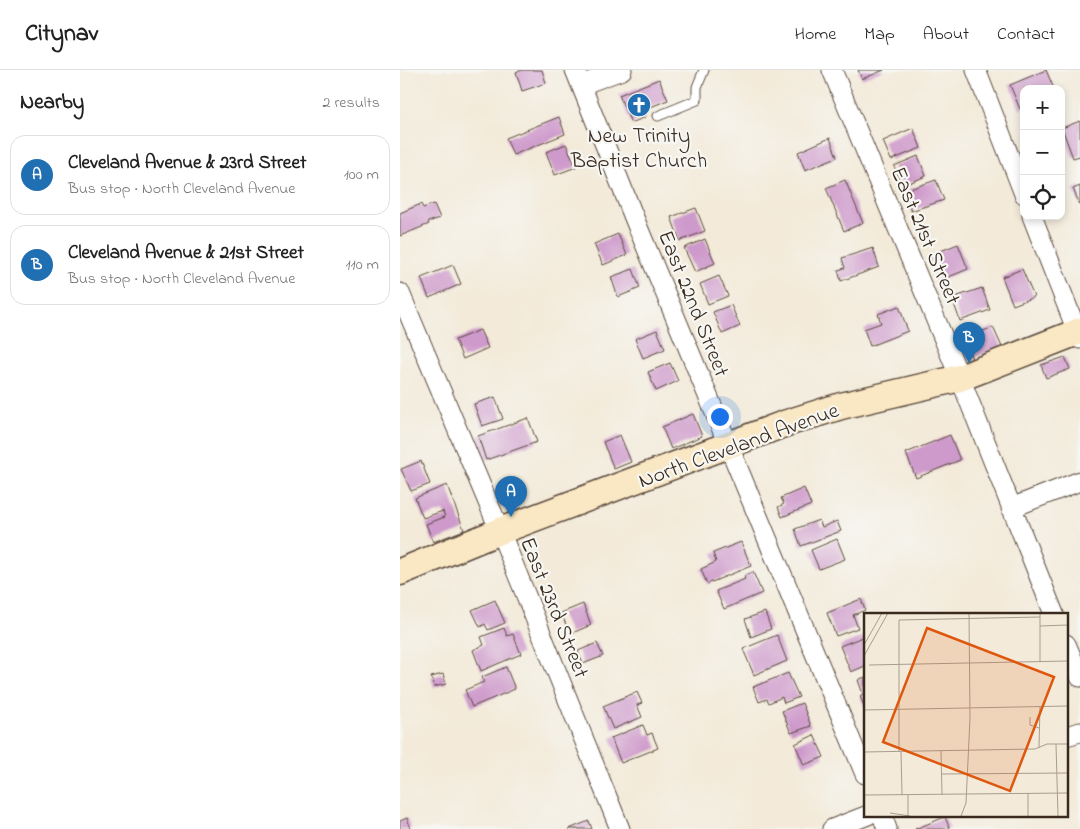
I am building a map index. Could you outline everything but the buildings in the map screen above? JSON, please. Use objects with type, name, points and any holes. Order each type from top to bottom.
[{"type":"street","points":[[578,78],[622,70]]},
{"type":"street","name":"East 21st Street","points":[[832,70],[960,378],[1010,508],[1054,613]]},
{"type":"street","points":[[976,70],[1020,184]]},
{"type":"street","name":"East 22nd Street","points":[[578,78],[864,772]]},
{"type":"street","points":[[1034,220],[1079,334]]},
{"type":"street","name":"East 23rd Street","points":[[400,293],[500,531],[620,829]]},
{"type":"street","name":"North Cleveland Avenue","points":[[400,572],[500,531],[784,424],[841,406],[960,378],[1079,334]]},
{"type":"street","points":[[1010,508],[1080,481]]},
{"type":"street","points":[[1068,649],[1080,677]]},
{"type":"street","points":[[832,829],[865,816]]},
{"type":"street","points":[[882,816],[887,829]]},
{"type":"lane","points":[[658,116],[697,100],[697,86],[704,70]]},
{"type":"place","name":"New Trinity Baptist Church","points":[[639,105]]},
{"type":"place","name":"Cleveland Avenue & 21st Street","points":[[969,363]]},
{"type":"place","name":"Cleveland Avenue & 23rd Street","points":[[511,517]]}]
